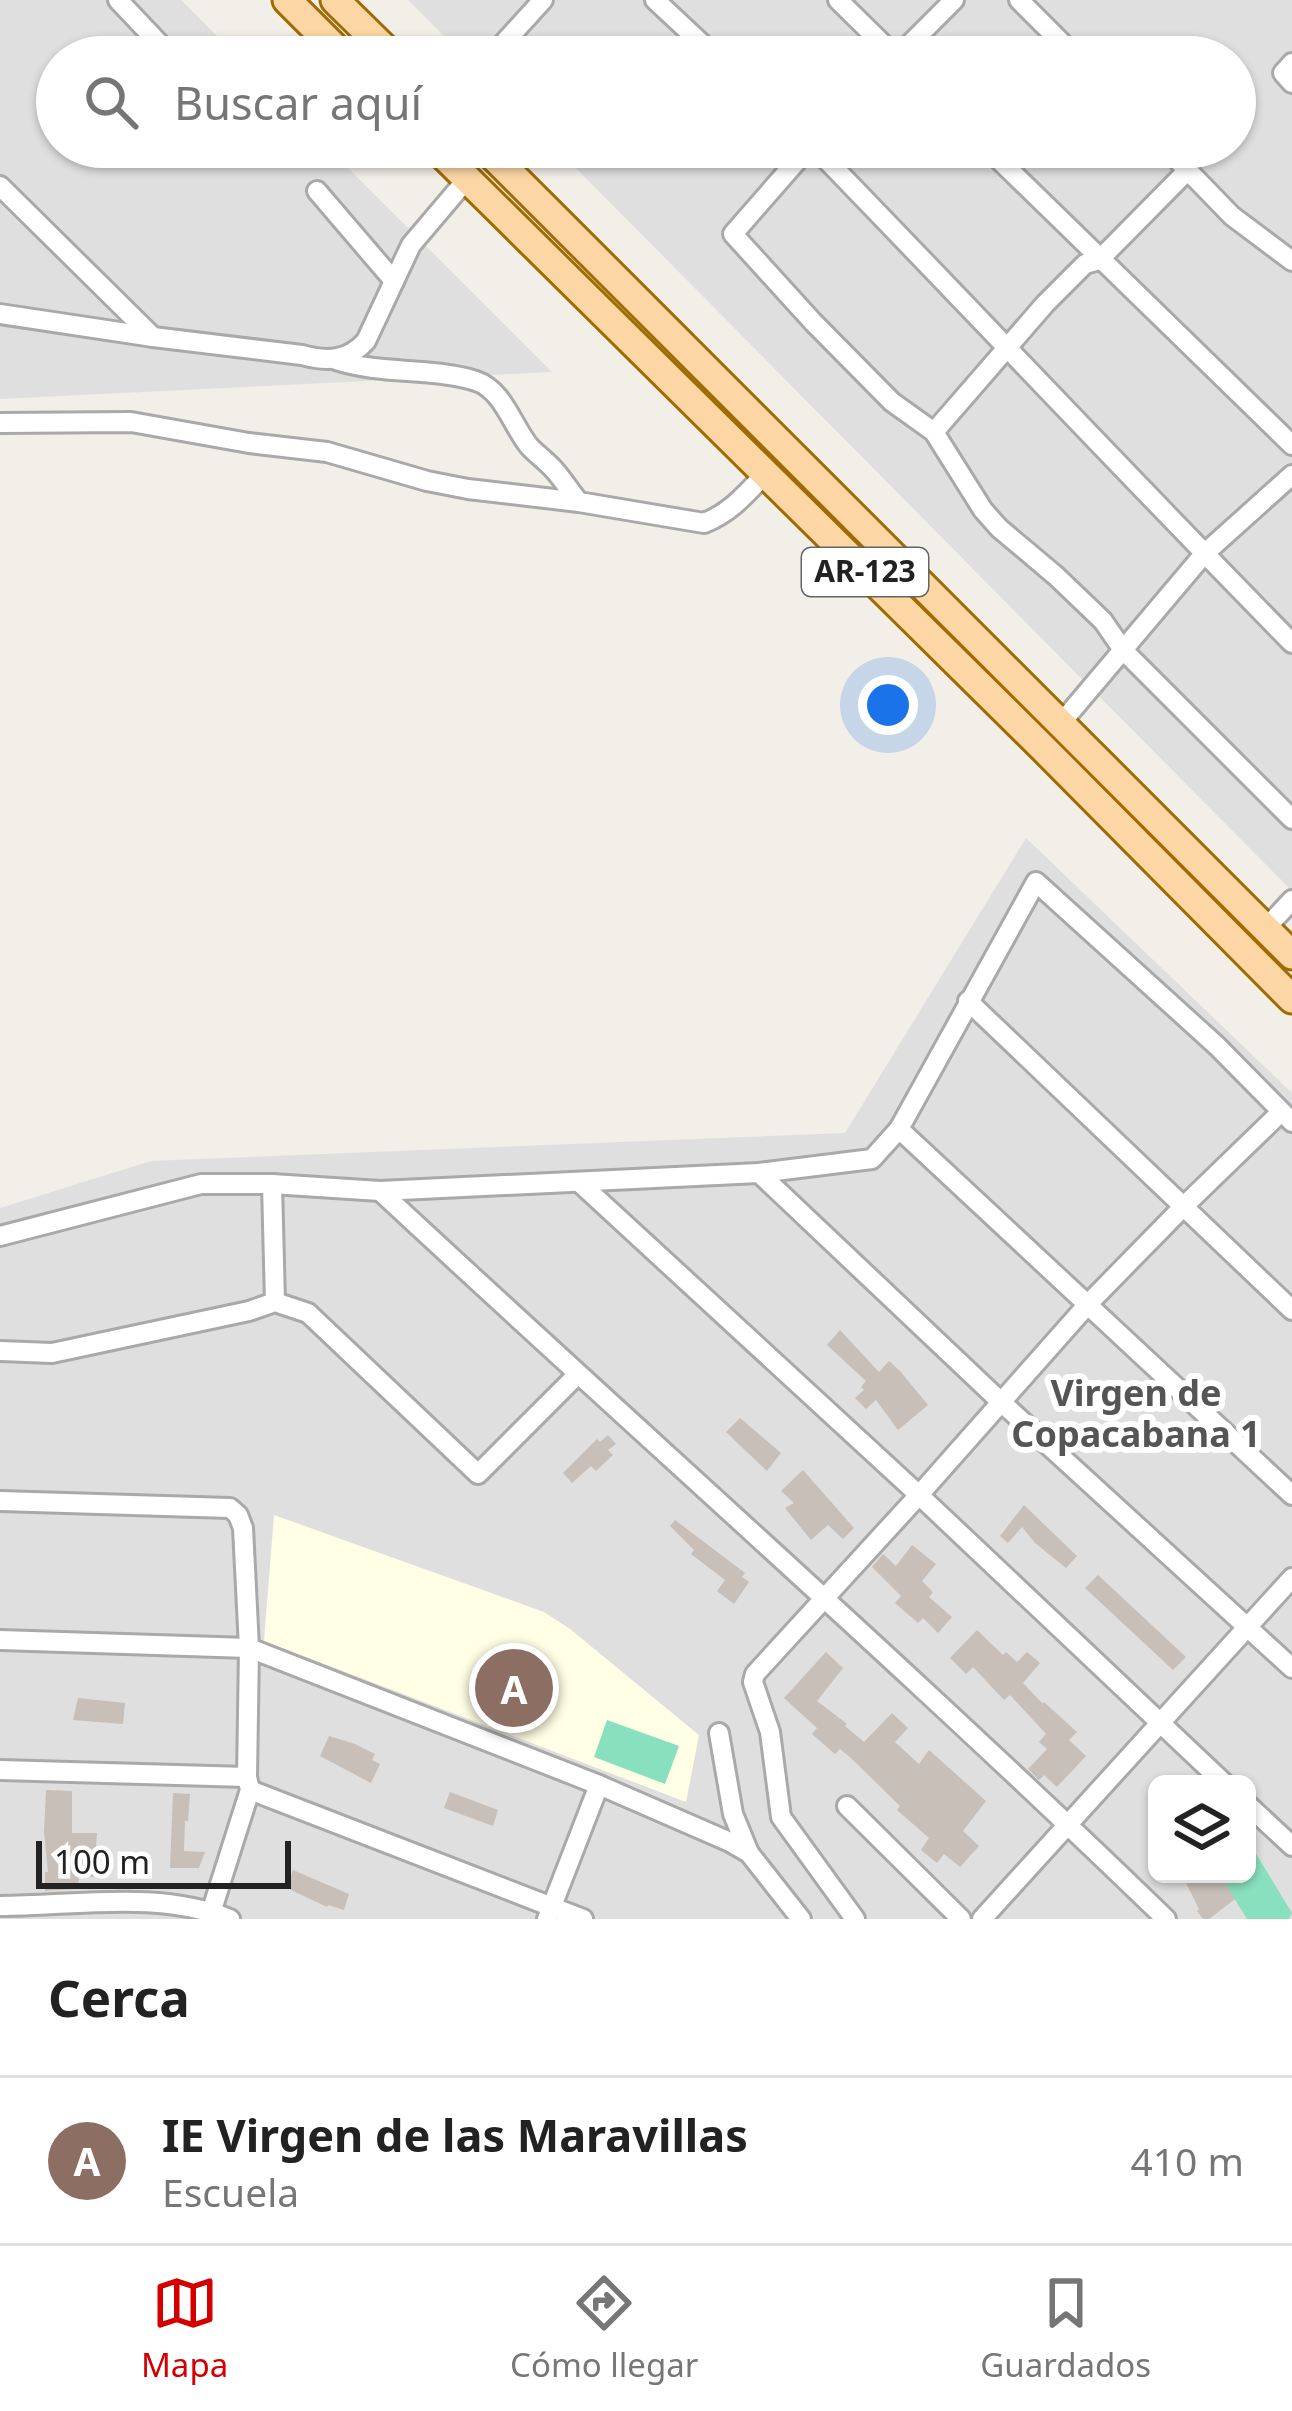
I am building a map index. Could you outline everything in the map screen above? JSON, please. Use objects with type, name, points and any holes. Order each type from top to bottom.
[{"type":"main road","points":[[287,0],[323,36]]},
{"type":"main road","points":[[335,0],[372,36]]},
{"type":"main road","name":"AR-123","points":[[456,168],[1292,999]]},
{"type":"main road","name":"AR-123","points":[[505,168],[1292,955]]},
{"type":"street","points":[[118,0],[152,36]]},
{"type":"street","points":[[510,36],[543,0]]},
{"type":"street","points":[[655,0],[694,36]]},
{"type":"street","points":[[838,0],[875,36]]},
{"type":"street","points":[[917,36],[954,0]]},
{"type":"street","points":[[1019,0],[1055,36]]},
{"type":"street","points":[[1292,63],[1282,73],[1292,82]]},
{"type":"street","points":[[792,168],[733,234],[892,402],[934,432],[999,528],[1103,621],[1123,650],[1292,819]]},
{"type":"street","points":[[832,168],[1292,643]]},
{"type":"street","points":[[1007,168],[1292,445]]},
{"type":"street","points":[[934,432],[1045,304],[1085,264],[1099,260],[1188,170],[1232,216],[1292,261]]},
{"type":"street","points":[[336,360],[367,341],[411,245],[467,179]]},
{"type":"street","points":[[0,186],[153,337]]},
{"type":"street","points":[[317,191],[394,281]]},
{"type":"street","points":[[0,314],[479,382],[490,388],[525,441],[578,502]]},
{"type":"street","points":[[0,423],[131,422],[327,452],[428,482],[704,523],[738,503],[765,474]]},
{"type":"street","points":[[1061,722],[1204,554],[1292,475]]},
{"type":"street","points":[[0,1236],[201,1184],[380,1191],[759,1173],[872,1159],[899,1130],[1036,882],[1217,1046],[1286,1117],[1183,1207],[1089,1303],[755,1674],[753,1682],[770,1732],[782,1817],[855,1919]]},
{"type":"street","points":[[1266,928],[1292,900]]},
{"type":"street","points":[[968,1001],[1292,1310]]},
{"type":"street","points":[[899,1130],[1292,1495]]},
{"type":"street","points":[[759,1173],[1292,1668]]},
{"type":"street","points":[[580,1183],[1216,1775]]},
{"type":"street","points":[[272,1184],[275,1302]]},
{"type":"street","points":[[380,1191],[825,1598],[1166,1919]]},
{"type":"street","points":[[0,1351],[52,1353],[275,1302],[308,1313],[478,1474],[577,1375]]},
{"type":"street","points":[[0,1501],[230,1508],[243,1528],[249,1648],[249,1784],[217,1917],[162,1905],[9,1906]]},
{"type":"street","points":[[982,1919],[1292,1578]]},
{"type":"street","points":[[0,1640],[249,1648],[598,1785],[749,1853]]},
{"type":"street","points":[[719,1733],[734,1814],[749,1853],[801,1919]]},
{"type":"street","points":[[0,1771],[249,1784],[549,1913],[583,1919]]},
{"type":"street","points":[[549,1913],[598,1785]]},
{"type":"street","points":[[847,1806],[961,1919]]},
{"type":"street","points":[[1256,1812],[1292,1846]]},
{"type":"street","points":[[9,1906],[43,1919]]},
{"type":"shaded area","points":[[0,0],[181,0],[217,36],[36,36],[36,168],[348,168],[552,372],[0,399]]},
{"type":"shaded area","points":[[408,0],[1292,0],[1292,891],[576,168],[1256,168],[1256,36],[444,36]]},
{"type":"shaded area","points":[[1026,838],[1292,1093],[1292,1919],[0,1919],[0,1208],[151,1161],[845,1133]]},
{"type":"shaded area","points":[[274,1515],[544,1612],[570,1629],[699,1735],[686,1802],[264,1641]]},
{"type":"green space","points":[[607,1720],[679,1746],[665,1784],[594,1757]]},
{"type":"green space","points":[[1256,1854],[1292,1913],[1289,1919],[1247,1919],[1225,1883],[1256,1883]]},
{"type":"building","points":[[840,1330],[879,1372],[889,1361],[928,1405],[898,1430],[876,1400],[866,1409],[855,1398],[866,1381],[827,1345]]},
{"type":"building","points":[[740,1418],[781,1453],[767,1471],[726,1432]]},
{"type":"building","points":[[608,1435],[616,1444],[608,1450],[613,1455],[596,1471],[591,1466],[572,1483],[563,1473],[597,1439],[600,1442]]},
{"type":"building","points":[[803,1470],[854,1528],[843,1539],[828,1525],[811,1540],[785,1508],[794,1503],[781,1491]]},
{"type":"building","points":[[1024,1505],[1077,1556],[1066,1568],[1022,1527],[1008,1543],[1000,1536]]},
{"type":"building","points":[[675,1520],[745,1573],[742,1577],[749,1582],[734,1604],[717,1591],[725,1580],[691,1554],[694,1550],[670,1526]]},
{"type":"building","points":[[912,1545],[936,1564],[922,1581],[933,1592],[929,1597],[952,1617],[938,1633],[923,1618],[918,1623],[895,1603],[901,1596],[872,1567],[883,1554],[896,1566]]},
{"type":"building","points":[[1098,1575],[1186,1657],[1173,1670],[1085,1588]]},
{"type":"building","points":[[977,1630],[1003,1655],[1006,1652],[1017,1662],[1027,1652],[1040,1663],[1023,1683],[1077,1732],[1069,1740],[1086,1756],[1057,1787],[1028,1769],[1047,1749],[1039,1742],[1046,1734],[1010,1695],[1004,1700],[973,1667],[966,1674],[950,1658]]},
{"type":"building","points":[[826,1652],[843,1668],[817,1701],[864,1742],[892,1713],[908,1728],[895,1742],[919,1764],[929,1750],[986,1801],[963,1831],[979,1846],[960,1867],[944,1854],[937,1863],[921,1850],[929,1838],[851,1758],[840,1749],[835,1754],[812,1734],[817,1728],[784,1698]]},
{"type":"building","points":[[78,1698],[125,1703],[123,1724],[73,1720]]},
{"type":"building","points":[[329,1736],[375,1754],[372,1760],[380,1764],[371,1783],[320,1756]]},
{"type":"building","points":[[46,1790],[72,1791],[72,1833],[97,1833],[94,1877],[79,1876],[78,1889],[45,1891]]},
{"type":"building","points":[[450,1792],[498,1810],[493,1826],[444,1808]]},
{"type":"building","points":[[173,1793],[190,1794],[184,1851],[205,1852],[199,1868],[170,1868]]},
{"type":"building","points":[[293,1870],[349,1894],[344,1910],[287,1888]]},
{"type":"building","points":[[1186,1883],[1225,1883],[1235,1899],[1209,1919],[1203,1919]]},
{"type":"place","name":"IE Virgen de las Maravillas","points":[[514,1688]]},
{"type":"district","name":"Virgen de Copacabana 1","points":[[1136,1414]]}]
